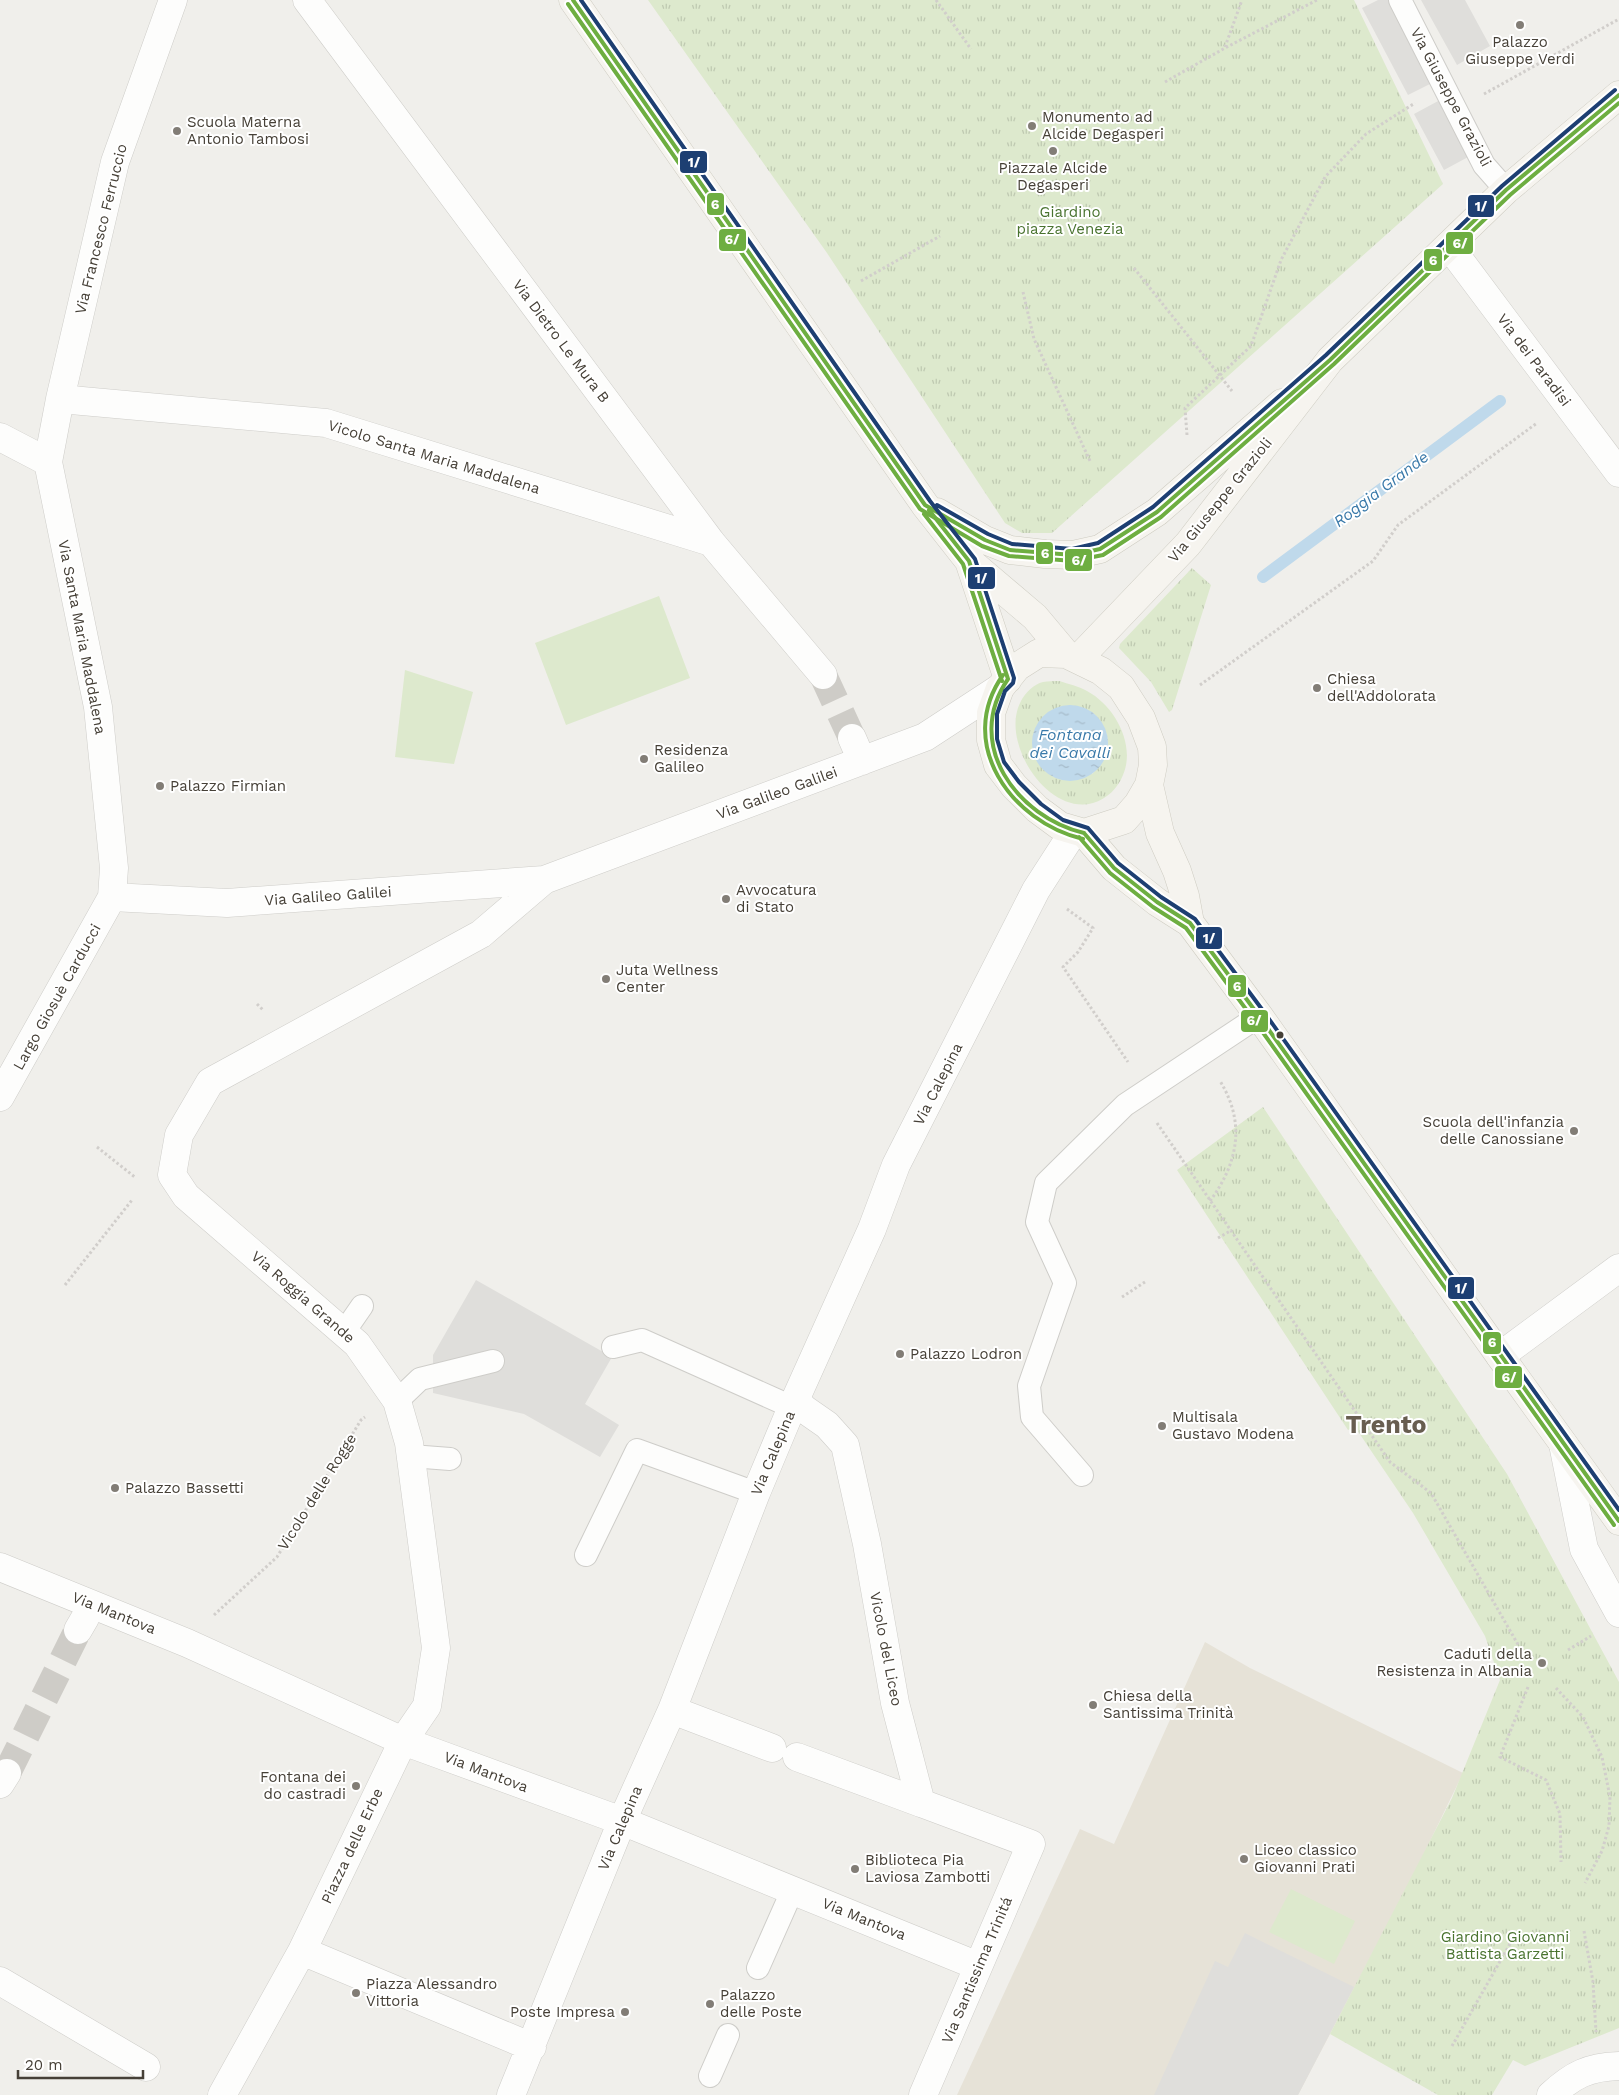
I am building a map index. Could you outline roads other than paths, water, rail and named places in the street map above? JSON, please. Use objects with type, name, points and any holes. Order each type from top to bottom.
[{"type":"main road","points":[[573,0],[925,505],[969,562],[1035,617],[1072,656],[1101,671],[1121,687],[1141,718],[1152,747],[1153,765],[1149,785],[1138,804],[1124,820],[1079,832]]},
{"type":"main road","name":"Via Giuseppe Grazioli","points":[[1072,656],[1188,544],[1330,360],[1506,190],[1619,96]]},
{"type":"main road","points":[[925,505],[984,540],[1010,550],[1073,555],[1100,549],[1158,512],[1330,360]]},
{"type":"main road","points":[[969,562],[1004,684]]},
{"type":"main road","points":[[1072,656],[1039,653],[1017,667],[1004,684],[991,713],[990,740],[998,765],[1014,786],[1037,809],[1060,826],[1079,832],[1114,868],[1157,902],[1190,923],[1259,1016],[1619,1521]]},
{"type":"main road","points":[[1149,785],[1160,833],[1177,871],[1185,896],[1190,923]]},
{"type":"street","name":"Via Francesco Ferruccio","points":[[48,462],[60,399],[115,162],[173,0]]},
{"type":"street","name":"Via Dietro Le Mura B","points":[[306,0],[711,542],[823,675]]},
{"type":"street","name":"Via dei Paradisi","points":[[1449,246],[1619,472]]},
{"type":"street","name":"Vicolo Santa Maria Maddalena","points":[[60,399],[326,423],[711,542]]},
{"type":"street","points":[[0,437],[48,462]]},
{"type":"street","name":"Via Santa Maria Maddalena","points":[[48,462],[98,707],[114,868],[112,897]]},
{"type":"street","name":"Via Galileo Galilei","points":[[210,1082],[481,934],[544,880],[857,750],[925,737],[1004,684]]},
{"type":"street","name":"Via Calepina","points":[[511,2095],[622,1822],[672,1710],[756,1493],[872,1229],[896,1165],[1036,890],[1079,832]]},
{"type":"street","name":"Via Galileo Galilei","points":[[112,897],[227,903],[544,880]]},
{"type":"street","name":"Largo Giosuè Carducci","points":[[2,1092],[112,897]]},
{"type":"street","name":"Via Roggia Grande","points":[[210,1082],[179,1135],[172,1175],[186,1196],[358,1344],[397,1401],[411,1456],[436,1648],[427,1706],[403,1741]]},
{"type":"street","points":[[1500,1356],[1619,1268]]},
{"type":"street","name":"Vicolo del Liceo","points":[[794,1403],[827,1425],[845,1445],[866,1544],[895,1703],[921,1803]]},
{"type":"street","points":[[1563,1444],[1584,1549],[1619,1613]]},
{"type":"street","name":"Via Mantova","points":[[0,1567],[187,1643],[403,1741],[622,1822],[793,1889],[978,1966]]},
{"type":"street","points":[[672,1710],[921,1803]]},
{"type":"street","name":"Piazza delle Erbe","points":[[302,1951],[403,1741]]},
{"type":"street","name":"Via Santissima Trinitá","points":[[921,1803],[1031,1844],[923,2095]]},
{"type":"street","points":[[222,2095],[302,1951],[532,2047]]},
{"type":"street","points":[[0,1981],[146,2068]]},
{"type":"street","points":[[1550,2095],[1569,2078],[1599,2067],[1619,2066]]},
{"type":"lane","name":"Via Giuseppe Grazioli","points":[[1400,0],[1484,164],[1506,190]]},
{"type":"lane","points":[[1082,1475],[1032,1417],[1029,1386],[1066,1283],[1037,1222],[1046,1183],[1126,1105],[1259,1016]]},
{"type":"lane","points":[[344,1332],[362,1306]]},
{"type":"lane","points":[[613,1347],[642,1340],[794,1403]]},
{"type":"lane","points":[[397,1401],[420,1379],[493,1361]]},
{"type":"lane","points":[[586,1555],[637,1450],[756,1493]]},
{"type":"lane","points":[[411,1456],[450,1459]]},
{"type":"lane","points":[[758,1968],[793,1889]]},
{"type":"lane","points":[[710,2076],[728,2035]]},
{"type":"water","name":"Fontana dei Cavalli","points":[[1070,705],[1084,708],[1097,716],[1105,729],[1108,743],[1105,757],[1097,770],[1084,778],[1070,781],[1056,778],[1043,770],[1035,757],[1032,743],[1035,729],[1043,716],[1056,708]]},
{"type":"waterway","name":"Roggia Grande","points":[[1263,577],[1500,401]]},
{"type":"tunnel","points":[[823,675],[852,738]]},
{"type":"tunnel","points":[[7,1773],[78,1630]]},
{"type":"place","name":"Palazzo Giuseppe Verdi","points":[[1520,25]]},
{"type":"place","name":"Monumento ad Alcide Degasperi","points":[[1032,126]]},
{"type":"place","name":"Scuola Materna Antonio Tambosi","points":[[177,131]]},
{"type":"place","name":"Piazzale Alcide Degasperi","points":[[1053,151]]},
{"type":"place","name":"Chiesa dell'Addolorata","points":[[1317,688]]},
{"type":"place","name":"Residenza Galileo","points":[[644,759]]},
{"type":"place","name":"Palazzo Firmian","points":[[160,786]]},
{"type":"place","name":"Avvocatura di Stato","points":[[726,899]]},
{"type":"place","name":"Juta Wellness Center","points":[[606,979]]},
{"type":"place","name":"Scuola dell'infanzia delle Canossiane","points":[[1574,1131]]},
{"type":"place","name":"Palazzo Lodron","points":[[900,1354]]},
{"type":"place","name":"Multisala Gustavo Modena","points":[[1162,1426]]},
{"type":"place","name":"Palazzo Bassetti","points":[[115,1488]]},
{"type":"place","name":"Caduti della Resistenza in Albania","points":[[1542,1663]]},
{"type":"place","name":"Chiesa della Santissima Trinità","points":[[1093,1705]]},
{"type":"place","name":"Fontana dei do castradi","points":[[356,1786]]},
{"type":"place","name":"Liceo classico Giovanni Prati","points":[[1244,1859]]},
{"type":"place","name":"Biblioteca Pia Laviosa Zambotti","points":[[855,1869]]},
{"type":"place","name":"Piazza Alessandro Vittoria","points":[[356,1993]]},
{"type":"place","name":"Palazzo delle Poste","points":[[710,2004]]},
{"type":"place","name":"Poste Impresa","points":[[625,2012]]},
{"type":"district","name":"Trento","points":[[1386,1424]]},
{"type":"park label","name":"Giardino piazza Venezia","points":[[1070,220]]},
{"type":"park label","name":"Giardino Giovanni Battista Garzetti","points":[[1505,1946]]}]
